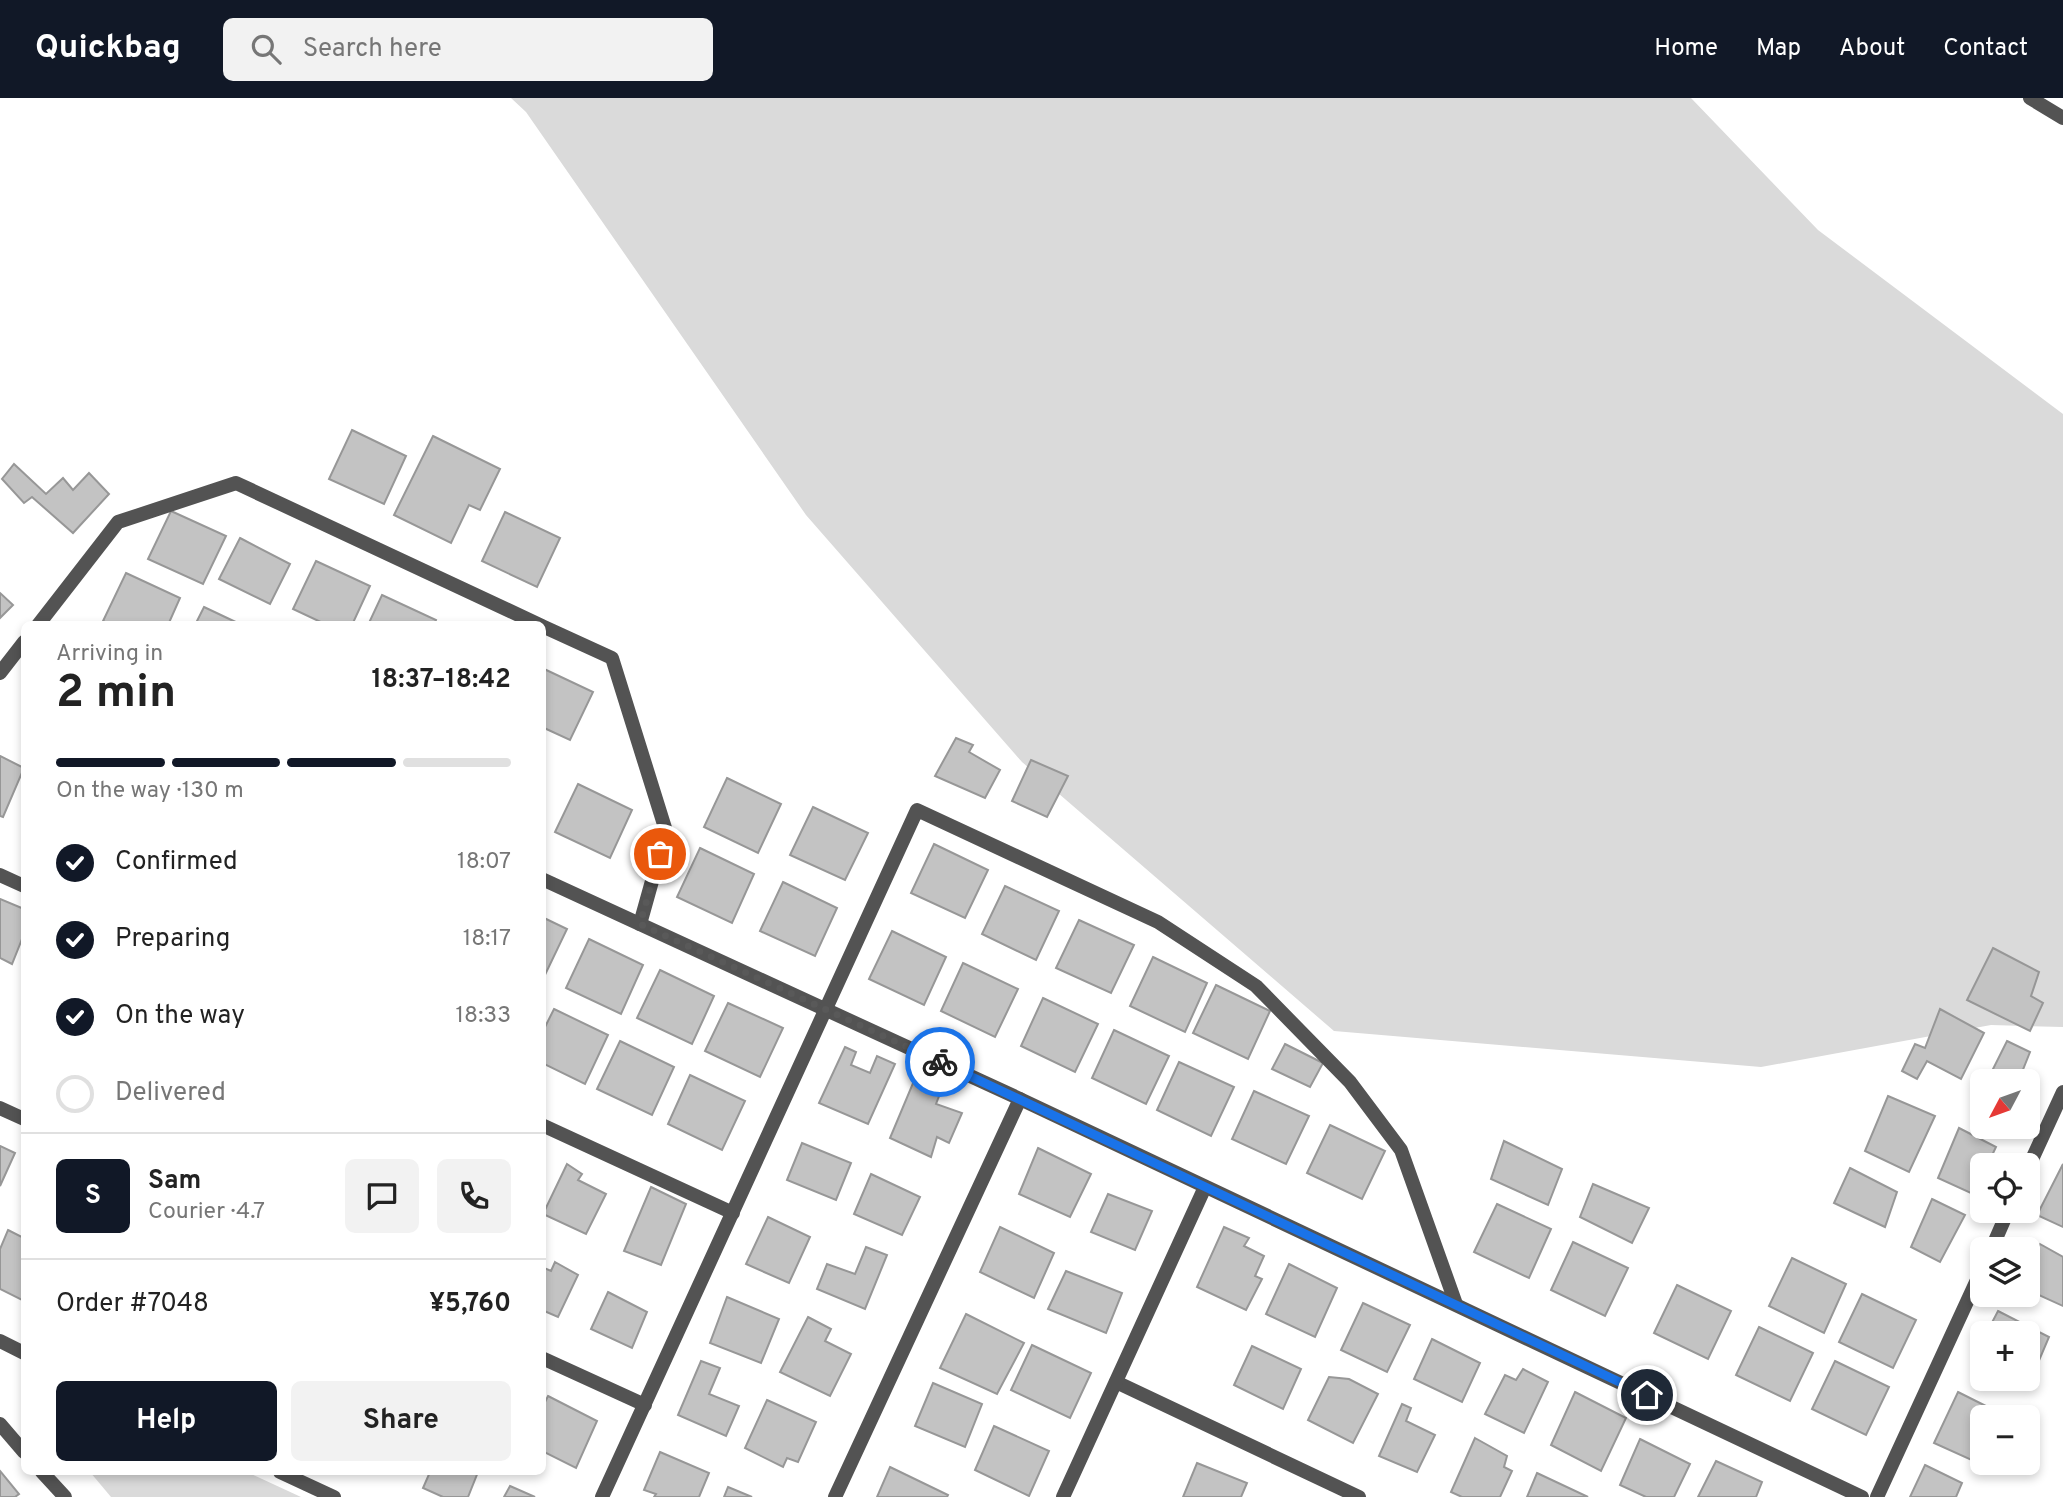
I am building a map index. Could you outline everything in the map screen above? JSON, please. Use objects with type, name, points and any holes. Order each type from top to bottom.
[{"type":"street","points":[[2031,98],[2063,118]]},
{"type":"street","points":[[41,621],[118,522],[236,483],[532,621]]},
{"type":"street","points":[[546,627],[612,659],[666,831],[640,924]]},
{"type":"street","points":[[0,673],[21,646]]},
{"type":"street","points":[[602,1497],[917,810],[1158,922],[1256,986],[1350,1082],[1401,1150],[1455,1304]]},
{"type":"street","points":[[0,875],[21,885]]},
{"type":"street","points":[[546,881],[1020,1099],[1862,1497]]},
{"type":"street","points":[[2035,1153],[2063,1092]]},
{"type":"street","points":[[835,1497],[1020,1099]]},
{"type":"street","points":[[0,1108],[21,1118]]},
{"type":"street","points":[[546,1127],[733,1213]]},
{"type":"street","points":[[1063,1497],[1205,1187]]},
{"type":"street","points":[[1877,1497],[1970,1295]]},
{"type":"street","points":[[0,1341],[21,1352]]},
{"type":"street","points":[[546,1360],[645,1405]]},
{"type":"street","points":[[1116,1382],[1359,1497]]},
{"type":"street","points":[[0,1424],[21,1448]]},
{"type":"street","points":[[45,1475],[65,1497]]},
{"type":"street","points":[[286,1475],[334,1497]]},
{"type":"shaded area","points":[[511,98],[1691,98],[1818,230],[2063,414],[2063,1027],[1991,1025],[1761,1067],[1334,1031],[1022,762],[806,515],[526,112]]},
{"type":"shaded area","points":[[93,1475],[253,1475],[301,1497],[111,1497]]},
{"type":"building","points":[[352,430],[406,456],[384,504],[329,479]]},
{"type":"building","points":[[433,436],[500,469],[480,510],[469,505],[451,543],[394,515]]},
{"type":"building","points":[[14,464],[46,494],[63,478],[73,490],[89,473],[109,494],[73,533],[32,497],[24,503],[2,479]]},
{"type":"building","points":[[171,511],[226,536],[203,584],[148,559]]},
{"type":"building","points":[[505,512],[560,538],[537,587],[482,561]]},
{"type":"building","points":[[240,538],[290,564],[270,604],[219,579]]},
{"type":"building","points":[[316,561],[370,586],[354,621],[318,621],[293,609]]},
{"type":"building","points":[[126,573],[180,598],[170,621],[103,621]]},
{"type":"building","points":[[0,593],[13,605],[0,618]]},
{"type":"building","points":[[382,595],[436,620],[436,621],[370,621]]},
{"type":"building","points":[[204,607],[234,621],[197,621]]},
{"type":"building","points":[[546,670],[593,692],[570,740],[546,729]]},
{"type":"building","points":[[956,738],[973,745],[969,752],[1000,770],[985,798],[935,776]]},
{"type":"building","points":[[0,756],[21,766],[21,775],[3,817],[0,816]]},
{"type":"building","points":[[1031,760],[1068,776],[1047,817],[1012,801]]},
{"type":"building","points":[[727,778],[781,804],[758,853],[704,827]]},
{"type":"building","points":[[578,784],[632,810],[610,858],[555,832]]},
{"type":"building","points":[[813,807],[868,833],[845,880],[790,855]]},
{"type":"building","points":[[934,844],[988,870],[965,918],[911,893]]},
{"type":"building","points":[[700,848],[754,874],[732,923],[677,897]]},
{"type":"building","points":[[783,882],[837,908],[815,956],[760,931]]},
{"type":"building","points":[[1005,886],[1059,911],[1036,960],[982,934]]},
{"type":"building","points":[[0,899],[21,908],[21,942],[12,964],[0,958]]},
{"type":"building","points":[[546,919],[567,929],[546,973]]},
{"type":"building","points":[[1079,920],[1134,945],[1111,993],[1056,968]]},
{"type":"building","points":[[892,931],[946,957],[924,1005],[869,979]]},
{"type":"building","points":[[589,939],[643,965],[621,1014],[566,988]]},
{"type":"building","points":[[1993,948],[2039,972],[2031,996],[2043,1003],[2030,1031],[1967,1000]]},
{"type":"building","points":[[1153,957],[1207,983],[1185,1032],[1130,1006]]},
{"type":"building","points":[[963,963],[1018,989],[995,1037],[941,1011]]},
{"type":"building","points":[[660,970],[714,996],[692,1044],[637,1018]]},
{"type":"building","points":[[1216,985],[1270,1011],[1248,1059],[1193,1033]]},
{"type":"building","points":[[1043,998],[1098,1024],[1075,1072],[1021,1046]]},
{"type":"building","points":[[728,1003],[783,1028],[760,1077],[705,1051]]},
{"type":"building","points":[[554,1009],[608,1035],[585,1084],[546,1065],[546,1025]]},
{"type":"building","points":[[1940,1009],[1984,1033],[1961,1079],[1927,1061],[1917,1079],[1902,1071],[1915,1044],[1925,1048]]},
{"type":"building","points":[[1114,1030],[1169,1056],[1146,1104],[1092,1078]]},
{"type":"building","points":[[620,1041],[674,1067],[652,1115],[597,1089]]},
{"type":"building","points":[[2007,1041],[2030,1052],[2023,1069],[1993,1069]]},
{"type":"building","points":[[1285,1044],[1323,1063],[1310,1087],[1272,1069]]},
{"type":"building","points":[[845,1047],[856,1052],[851,1065],[870,1073],[877,1056],[895,1064],[868,1124],[819,1103]]},
{"type":"building","points":[[1179,1062],[1234,1087],[1211,1136],[1157,1110]]},
{"type":"building","points":[[690,1075],[745,1101],[722,1150],[668,1124]]},
{"type":"building","points":[[916,1076],[943,1086],[936,1104],[962,1113],[949,1143],[937,1137],[931,1157],[890,1138]]},
{"type":"building","points":[[1254,1091],[1309,1116],[1286,1164],[1232,1139]]},
{"type":"building","points":[[1888,1096],[1935,1116],[1909,1172],[1865,1151]]},
{"type":"building","points":[[1330,1125],[1385,1151],[1362,1199],[1307,1173]]},
{"type":"building","points":[[1959,1128],[1970,1134],[1970,1139],[1980,1139],[1996,1147],[1993,1153],[1970,1153],[1970,1193],[1938,1178]]},
{"type":"building","points":[[1504,1141],[1562,1169],[1548,1205],[1491,1179]]},
{"type":"building","points":[[802,1143],[851,1163],[836,1200],[787,1180]]},
{"type":"building","points":[[0,1146],[15,1153],[0,1186]]},
{"type":"building","points":[[1038,1148],[1091,1174],[1070,1217],[1019,1194]]},
{"type":"building","points":[[567,1164],[582,1174],[578,1180],[606,1194],[586,1234],[546,1215],[546,1208]]},
{"type":"building","points":[[2063,1164],[2063,1227],[2040,1216],[2040,1209]]},
{"type":"building","points":[[1850,1168],[1897,1192],[1885,1227],[1834,1203]]},
{"type":"building","points":[[871,1174],[920,1197],[902,1235],[854,1214]]},
{"type":"building","points":[[1593,1184],[1649,1208],[1632,1243],[1580,1217]]},
{"type":"building","points":[[651,1187],[686,1204],[661,1265],[624,1251]]},
{"type":"building","points":[[1108,1194],[1152,1211],[1135,1250],[1091,1232]]},
{"type":"building","points":[[1932,1199],[1965,1215],[1940,1262],[1911,1247]]},
{"type":"building","points":[[1497,1204],[1551,1229],[1529,1278],[1474,1252]]},
{"type":"building","points":[[768,1217],[810,1237],[789,1283],[746,1264]]},
{"type":"building","points":[[1000,1227],[1054,1253],[1034,1298],[980,1272]]},
{"type":"building","points":[[1224,1227],[1249,1238],[1244,1246],[1264,1256],[1255,1276],[1262,1279],[1246,1310],[1197,1287]]},
{"type":"building","points":[[8,1230],[21,1236],[21,1300],[0,1289],[0,1249]]},
{"type":"building","points":[[1573,1242],[1628,1268],[1605,1316],[1551,1290]]},
{"type":"building","points":[[2040,1244],[2063,1257],[2063,1306],[2040,1295]]},
{"type":"building","points":[[866,1247],[887,1255],[865,1309],[817,1289],[827,1264],[855,1274]]},
{"type":"building","points":[[1792,1258],[1846,1284],[1824,1333],[1769,1306]]},
{"type":"building","points":[[555,1262],[578,1275],[558,1317],[546,1312],[546,1269],[551,1271]]},
{"type":"building","points":[[1289,1264],[1337,1288],[1315,1337],[1266,1314]]},
{"type":"building","points":[[1066,1271],[1122,1293],[1106,1333],[1048,1309]]},
{"type":"building","points":[[1677,1285],[1731,1311],[1708,1359],[1654,1333]]},
{"type":"building","points":[[608,1292],[647,1312],[632,1348],[591,1329]]},
{"type":"building","points":[[1862,1294],[1916,1320],[1893,1368],[1839,1342]]},
{"type":"building","points":[[727,1297],[779,1319],[761,1363],[710,1343]]},
{"type":"building","points":[[1363,1303],[1410,1325],[1387,1372],[1341,1350]]},
{"type":"building","points":[[1998,1311],[2018,1321],[1993,1321]]},
{"type":"building","points":[[966,1314],[1024,1343],[997,1394],[940,1368]]},
{"type":"building","points":[[808,1317],[831,1329],[825,1341],[851,1354],[830,1396],[780,1372]]},
{"type":"building","points":[[1759,1327],[1813,1353],[1790,1401],[1736,1375]]},
{"type":"building","points":[[2040,1332],[2049,1337],[2040,1358]]},
{"type":"building","points":[[1432,1339],[1480,1363],[1462,1402],[1414,1379]]},
{"type":"building","points":[[1032,1345],[1091,1373],[1070,1418],[1011,1390]]},
{"type":"building","points":[[1252,1346],[1301,1369],[1283,1409],[1234,1385]]},
{"type":"building","points":[[701,1361],[720,1368],[709,1394],[739,1406],[726,1436],[678,1415]]},
{"type":"building","points":[[1835,1361],[1889,1387],[1866,1435],[1812,1409]]},
{"type":"building","points":[[1523,1369],[1548,1382],[1524,1433],[1485,1414],[1505,1375],[1516,1380]]},
{"type":"building","points":[[1329,1377],[1349,1379],[1378,1394],[1353,1443],[1308,1420]]},
{"type":"building","points":[[933,1383],[982,1404],[965,1447],[915,1426]]},
{"type":"building","points":[[1575,1392],[1626,1418],[1601,1471],[1551,1445]]},
{"type":"building","points":[[1958,1392],[1984,1405],[1970,1405],[1970,1459],[1934,1443]]},
{"type":"building","points":[[548,1396],[597,1421],[576,1468],[546,1453]]},
{"type":"building","points":[[767,1400],[816,1422],[798,1462],[787,1458],[783,1467],[745,1448]]},
{"type":"building","points":[[1402,1404],[1411,1408],[1406,1421],[1435,1435],[1417,1472],[1379,1456]]},
{"type":"building","points":[[994,1426],[1049,1451],[1029,1496],[975,1470]]},
{"type":"building","points":[[1475,1438],[1507,1456],[1504,1467],[1512,1471],[1500,1497],[1462,1497],[1451,1492]]},
{"type":"building","points":[[1640,1439],[1690,1464],[1674,1497],[1646,1497],[1620,1485]]},
{"type":"building","points":[[660,1452],[709,1473],[699,1497],[654,1497],[656,1494],[644,1490]]},
{"type":"building","points":[[1716,1461],[1762,1482],[1756,1497],[1698,1497]]},
{"type":"building","points":[[1197,1463],[1247,1483],[1241,1497],[1183,1497]]},
{"type":"building","points":[[1925,1465],[1962,1483],[1956,1497],[1910,1497]]},
{"type":"building","points":[[890,1467],[948,1495],[947,1497],[877,1497]]},
{"type":"building","points":[[0,1471],[19,1494],[15,1497],[0,1497]]},
{"type":"building","points":[[1537,1473],[1588,1497],[1527,1497]]},
{"type":"building","points":[[429,1475],[477,1475],[468,1497],[443,1497],[423,1488]]},
{"type":"building","points":[[510,1486],[535,1497],[504,1497]]},
{"type":"building","points":[[728,1487],[752,1497],[724,1497]]},
{"type":"way so far","points":[[660,854],[640,924],[940,1062]]},
{"type":"route","points":[[940,1062],[1647,1395]]}]
